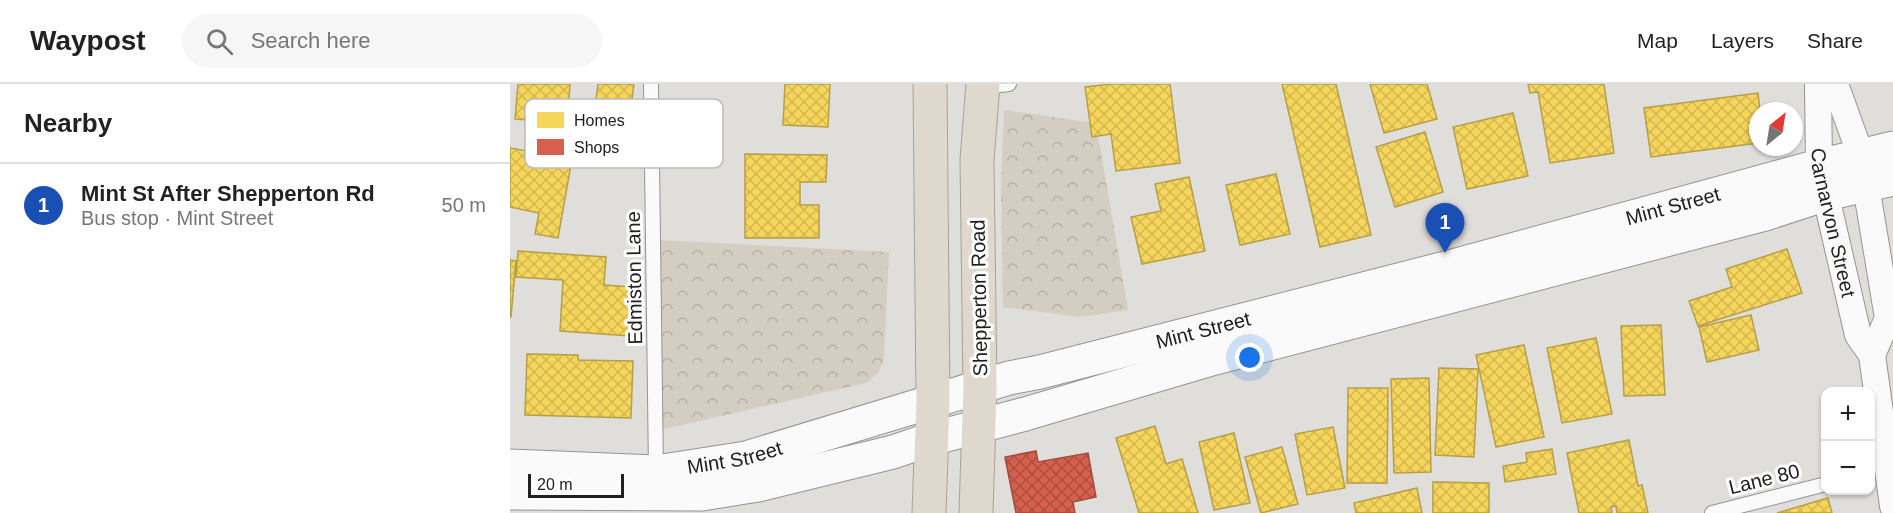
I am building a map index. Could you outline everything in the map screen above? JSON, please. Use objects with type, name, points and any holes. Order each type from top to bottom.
[{"type":"highway","points":[[929,513],[933,401],[930,84]]},
{"type":"highway","name":"Shepperton Road","points":[[976,513],[980,387],[976,160],[991,85]]},
{"type":"main road","name":"Mint Street","points":[[510,493],[656,490],[746,458],[980,387],[1453,266],[1822,180],[1874,173],[1893,148]]},
{"type":"main road","name":"Mint Street","points":[[510,466],[656,490],[702,494],[758,485],[882,455],[1215,358],[1765,214],[1822,180]]},
{"type":"street","name":"Carnarvon Street","points":[[1818,84],[1822,180],[1858,335],[1872,355]]},
{"type":"street","name":"Carnarvon Street","points":[[1835,84],[1874,173],[1888,318],[1872,355],[1879,470],[1893,506]]},
{"type":"lane","name":"Edmiston Lane","points":[[651,84],[651,99]]},
{"type":"lane","name":"Edmiston Lane","points":[[652,168],[656,490]]},
{"type":"lane","name":"Lane 80","points":[[1712,513],[1821,485]]},
{"type":"green space","points":[[1004,110],[1096,123],[1128,310],[1080,317],[1003,307],[1001,190]]},
{"type":"green space","points":[[660,240],[889,252],[884,360],[878,373],[866,383],[651,432]]},
{"type":"building: Homes","points":[[518,84],[570,84],[569,99],[525,99],[525,120],[515,119]]},
{"type":"building: Homes","points":[[598,84],[634,84],[632,99],[596,99]]},
{"type":"building: Homes","points":[[785,84],[830,84],[828,127],[783,125]]},
{"type":"building: Homes","points":[[1111,84],[1170,84],[1180,163],[1116,171],[1111,134],[1092,137],[1085,87]]},
{"type":"building: Homes","points":[[1282,84],[1336,84],[1371,235],[1320,247]]},
{"type":"building: Homes","points":[[1370,84],[1427,84],[1437,119],[1384,133]]},
{"type":"building: Homes","points":[[1528,84],[1604,84],[1614,153],[1550,163],[1538,92],[1530,93]]},
{"type":"building: Homes","points":[[1758,93],[1759,102],[1749,102],[1749,144],[1651,157],[1644,108]]},
{"type":"building: Homes","points":[[1513,113],[1528,176],[1467,189],[1453,127]]},
{"type":"building: Homes","points":[[1425,132],[1443,192],[1395,207],[1376,147]]},
{"type":"building: Homes","points":[[510,148],[525,151],[525,168],[570,168],[558,238],[535,234],[539,213],[510,207]]},
{"type":"building: Homes","points":[[745,154],[827,155],[826,182],[800,182],[800,205],[819,205],[819,238],[745,238]]},
{"type":"building: Homes","points":[[1276,174],[1290,234],[1240,245],[1226,185]]},
{"type":"building: Homes","points":[[1189,177],[1205,251],[1142,264],[1131,217],[1161,211],[1155,184]]},
{"type":"building: Homes","points":[[1787,249],[1802,293],[1698,326],[1689,301],[1732,287],[1726,269]]},
{"type":"building: Homes","points":[[518,251],[606,257],[604,285],[633,287],[630,336],[560,331],[563,280],[516,277]]},
{"type":"building: Homes","points":[[510,260],[516,261],[511,317],[510,317]]},
{"type":"building: Homes","points":[[1751,315],[1759,350],[1707,362],[1699,327]]},
{"type":"building: Homes","points":[[1661,325],[1665,395],[1624,396],[1621,326]]},
{"type":"building: Homes","points":[[1596,338],[1612,414],[1562,423],[1547,348]]},
{"type":"building: Homes","points":[[1524,345],[1544,437],[1496,447],[1476,355]]},
{"type":"building: Homes","points":[[527,354],[578,355],[578,360],[633,361],[631,418],[525,415]]},
{"type":"building: Homes","points":[[1439,368],[1478,369],[1474,457],[1435,455]]},
{"type":"building: Homes","points":[[1429,378],[1431,472],[1394,473],[1391,379]]},
{"type":"building: Homes","points":[[1348,388],[1388,388],[1387,483],[1347,483]]},
{"type":"building: Homes","points":[[1155,426],[1166,464],[1182,459],[1198,513],[1139,513],[1116,438]]},
{"type":"building: Homes","points":[[1333,427],[1345,488],[1307,495],[1295,434]]},
{"type":"building: Homes","points":[[1234,433],[1250,503],[1214,510],[1199,442]]},
{"type":"building: Homes","points":[[1629,440],[1638,486],[1642,485],[1648,513],[1617,513],[1616,506],[1611,507],[1612,513],[1579,513],[1567,453]]},
{"type":"building: Homes","points":[[1282,447],[1298,504],[1261,513],[1245,457]]},
{"type":"building: Homes","points":[[1552,449],[1556,474],[1505,482],[1503,466],[1527,462],[1526,453]]},
{"type":"building: Homes","points":[[1433,482],[1489,483],[1489,513],[1433,513]]},
{"type":"building: Homes","points":[[1417,488],[1422,513],[1356,513],[1354,503]]},
{"type":"building: Homes","points":[[1828,498],[1832,513],[1777,513]]},
{"type":"building: Shops","points":[[1036,451],[1038,462],[1088,453],[1096,497],[1073,502],[1075,513],[1016,513],[1005,457]]},
{"type":"place","name":"Mint St After Shepperton Rd","points":[[1445,253]]}]
